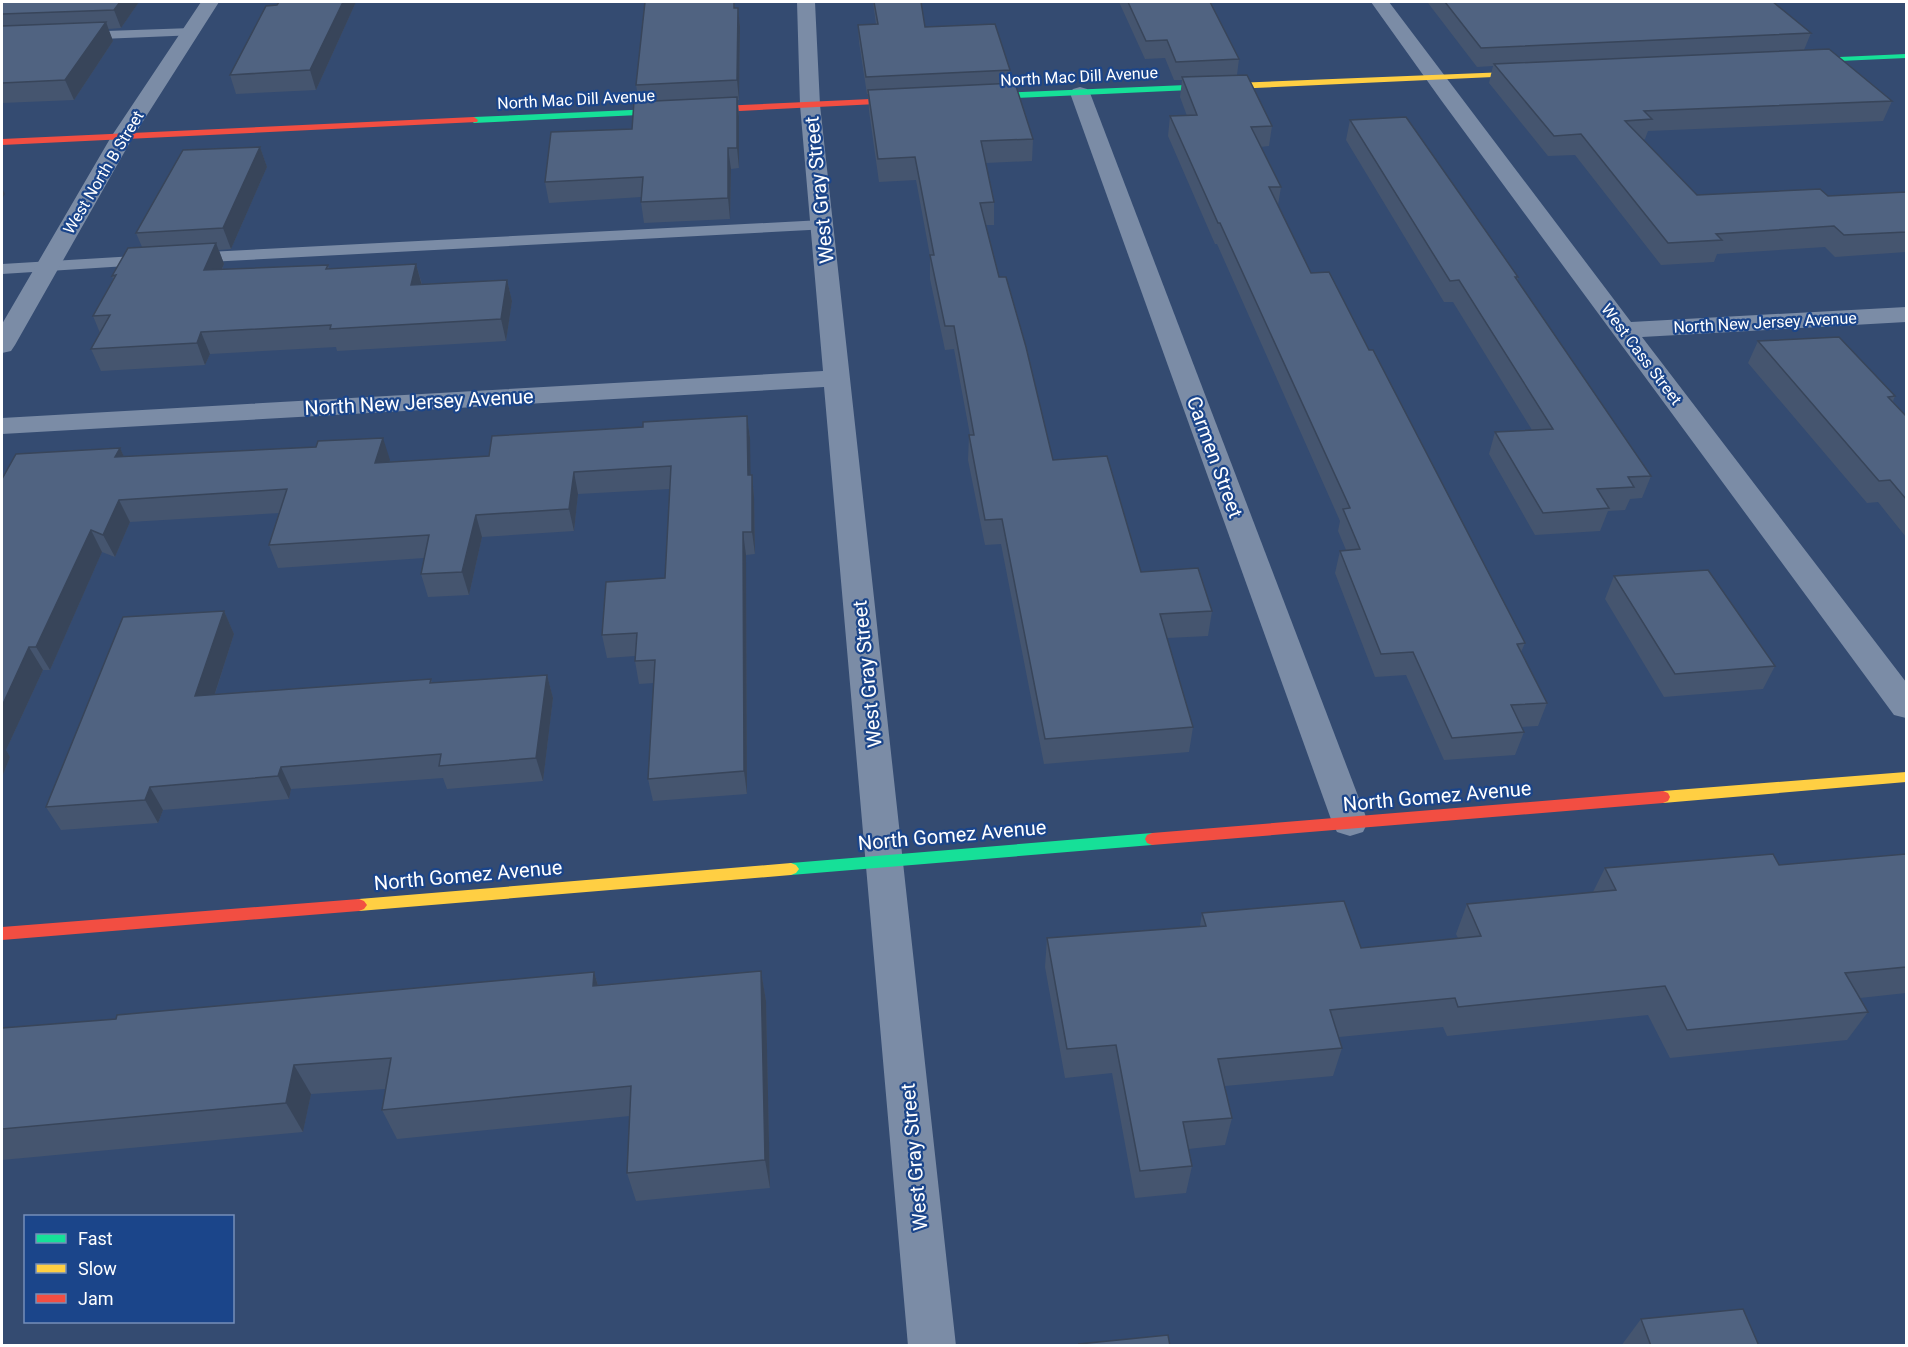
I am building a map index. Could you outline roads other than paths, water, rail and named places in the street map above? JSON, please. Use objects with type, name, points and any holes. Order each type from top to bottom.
[{"type":"street","name":"West North B Street","points":[[2,345],[122,137],[210,2]]},
{"type":"street","name":"West Gray Street","points":[[806,2],[810,105],[932,1346]]},
{"type":"street","name":"West Cass Street","points":[[1380,2],[1906,706]]},
{"type":"street","points":[[1777,62],[1906,56]]},
{"type":"street","name":"North Mac Dill Avenue","points":[[963,98],[1552,72]]},
{"type":"street","name":"Carmen Street","points":[[1080,93],[1350,822]]},
{"type":"street","name":"North Mac Dill Avenue","points":[[2,142],[927,99]]},
{"type":"street","name":"North New Jersey Avenue","points":[[1624,330],[1906,314]]},
{"type":"street","name":"North New Jersey Avenue","points":[[2,426],[837,378]]},
{"type":"street","name":"North Gomez Avenue","points":[[2,934],[1906,777]]},
{"type":"lane","points":[[60,36],[192,32]]},
{"type":"lane","points":[[2,269],[822,225]]}]
